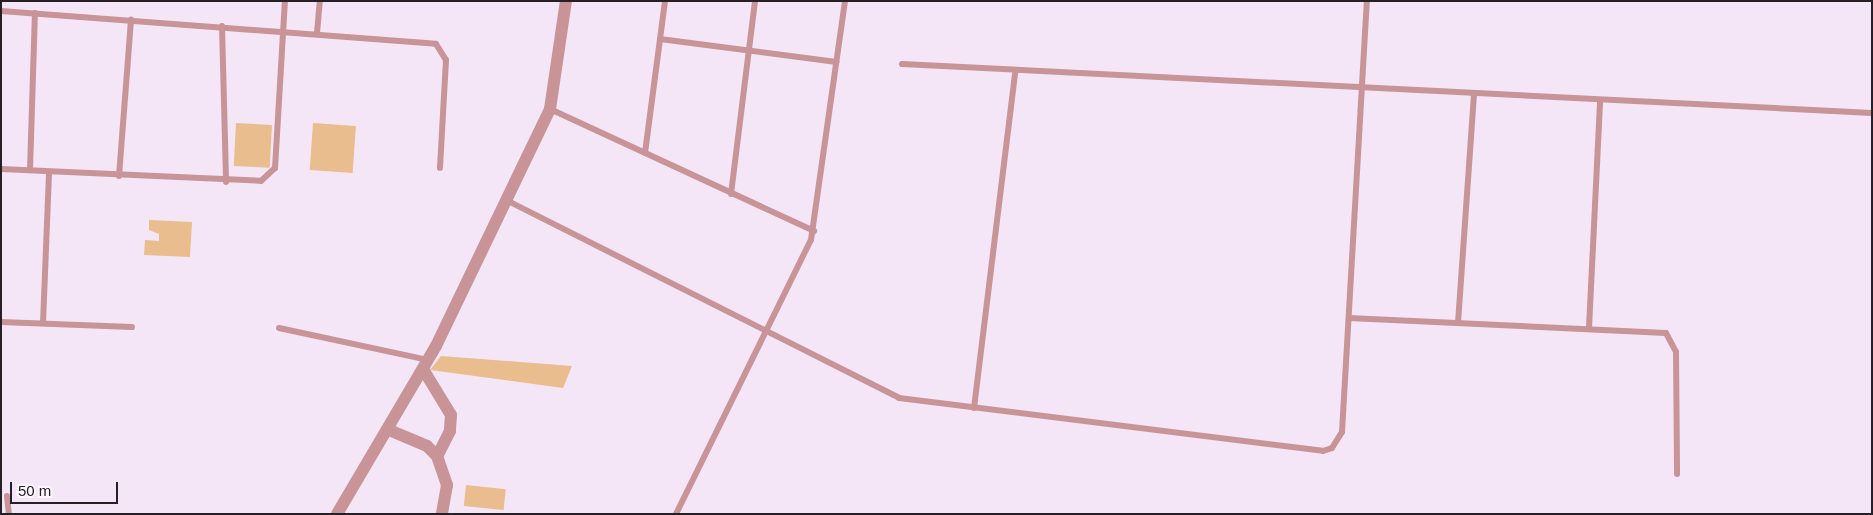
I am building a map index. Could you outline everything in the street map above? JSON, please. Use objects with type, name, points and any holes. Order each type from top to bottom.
[{"type":"street","points":[[337,514],[389,430],[425,365],[550,109],[566,1]]},
{"type":"street","points":[[425,365],[451,415],[450,431],[437,456]]},
{"type":"street","points":[[389,430],[427,446],[437,456],[446,486],[442,514]]},
{"type":"lane","points":[[1,169],[253,184],[274,168],[285,1]]},
{"type":"lane","points":[[317,33],[320,1]]},
{"type":"lane","points":[[645,154],[665,1]]},
{"type":"lane","points":[[731,194],[755,1]]},
{"type":"lane","points":[[676,514],[767,333],[814,231],[845,1]]},
{"type":"lane","points":[[506,200],[892,395],[974,408],[1323,451],[1332,448],[1342,432],[1367,1]]},
{"type":"lane","points":[[1,11],[426,42],[444,50],[440,168]]},
{"type":"lane","points":[[30,170],[35,13]]},
{"type":"lane","points":[[119,176],[131,20]]},
{"type":"lane","points":[[222,26],[226,182]]},
{"type":"lane","points":[[660,39],[837,62]]},
{"type":"lane","points":[[902,64],[1015,73],[1872,113]]},
{"type":"lane","points":[[974,408],[1015,73]]},
{"type":"lane","points":[[1458,323],[1474,95]]},
{"type":"lane","points":[[1589,328],[1600,101]]},
{"type":"lane","points":[[550,109],[814,231]]},
{"type":"lane","points":[[43,323],[49,172]]},
{"type":"lane","points":[[1348,318],[1656,331],[1672,341],[1677,474]]},
{"type":"lane","points":[[1,322],[132,327]]},
{"type":"lane","points":[[279,328],[425,365]]},
{"type":"lane","points":[[7,496],[9,514]]},
{"type":"building","points":[[236,123],[272,125],[270,168],[234,166]]},
{"type":"building","points":[[313,123],[356,126],[353,173],[310,170]]},
{"type":"building","points":[[149,220],[192,222],[190,257],[144,255],[145,240],[159,241],[159,234],[149,230]]},
{"type":"building","points":[[441,356],[572,366],[563,388],[430,370]]},
{"type":"building","points":[[466,485],[506,489],[504,510],[464,506]]}]
